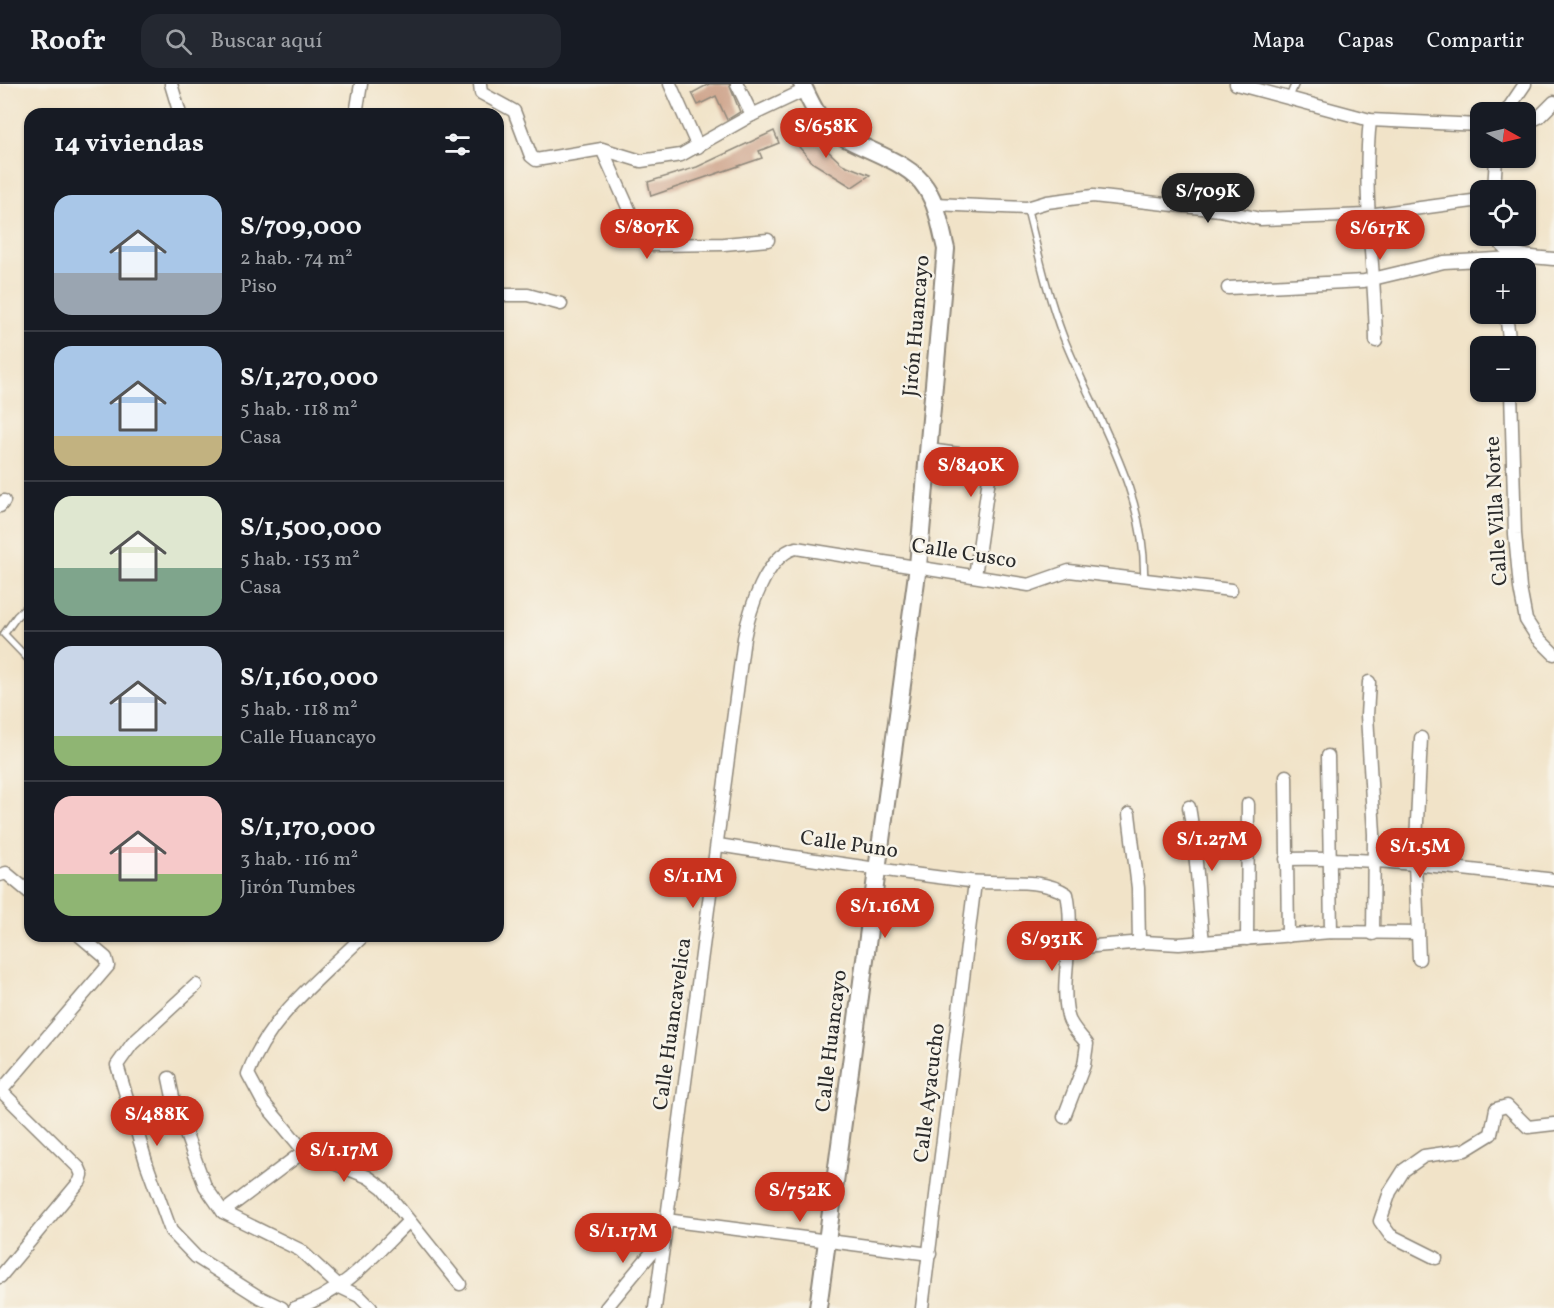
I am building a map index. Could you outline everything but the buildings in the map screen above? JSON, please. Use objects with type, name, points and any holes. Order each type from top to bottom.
[{"type":"street","points":[[171,84],[178,108]]},
{"type":"street","points":[[357,108],[361,84]]},
{"type":"street","points":[[480,84],[481,93],[514,111],[531,156],[536,160],[602,149],[641,161],[681,155],[803,87]]},
{"type":"street","points":[[670,84],[698,147]]},
{"type":"street","points":[[737,84],[752,114]]},
{"type":"street","points":[[1236,84],[1370,120],[1470,125]]},
{"type":"street","points":[[1513,102],[1525,84]]},
{"type":"street","name":"Jirón Huancayo","points":[[803,87],[824,123],[857,144],[908,170],[925,186],[935,204],[946,249],[918,566]]},
{"type":"street","points":[[1536,118],[1554,102]]},
{"type":"street","points":[[1370,120],[1366,160],[1368,215],[1375,277],[1376,341]]},
{"type":"street","points":[[602,149],[643,242],[650,245],[724,244],[768,240]]},
{"type":"street","points":[[935,204],[1027,208],[1047,202],[1093,196],[1220,210],[1260,219],[1368,215],[1470,201]]},
{"type":"street","points":[[1504,246],[1506,249],[1532,257],[1554,259]]},
{"type":"street","points":[[1526,258],[1532,257]]},
{"type":"street","points":[[1228,288],[1364,281],[1444,262],[1470,262]]},
{"type":"street","points":[[504,295],[528,295],[561,304]]},
{"type":"street","name":"Calle Villa Norte","points":[[1511,402],[1515,534],[1520,588],[1526,620],[1537,637],[1554,654]]},
{"type":"street","points":[[929,450],[988,458],[991,464],[975,576]]},
{"type":"street","name":"Calle Cusco","points":[[796,548],[1029,585],[1069,571],[1144,582],[1231,590]]},
{"type":"street","name":"Calle Huancavelica","points":[[655,1308],[746,626],[765,579],[780,557],[796,548]]},
{"type":"street","name":"Calle Huancayo","points":[[818,1308],[918,566]]},
{"type":"street","points":[[1369,682],[1367,716],[1373,861],[1373,934]]},
{"type":"street","points":[[1419,959],[1415,863],[1421,738]]},
{"type":"street","points":[[1328,756],[1331,932]]},
{"type":"street","points":[[1286,776],[1288,936]]},
{"type":"street","points":[[1246,939],[1248,804]]},
{"type":"street","points":[[1189,807],[1196,843],[1197,893],[1203,942]]},
{"type":"street","points":[[1129,814],[1138,888],[1139,943]]},
{"type":"street","name":"Calle Puno","points":[[718,845],[876,870],[975,882],[1053,885],[1067,894],[1071,913],[1071,948]]},
{"type":"street","points":[[1287,859],[1330,858],[1415,863],[1554,880]]},
{"type":"street","points":[[1,874],[6,873],[24,888]]},
{"type":"street","name":"Calle Ayacucho","points":[[922,1308],[975,882]]},
{"type":"street","points":[[1064,1117],[1084,1065],[1087,1044],[1068,1018],[1066,980],[1071,948],[1139,943],[1203,942],[1331,932],[1418,933]]},
{"type":"street","points":[[0,1277],[80,1181],[82,1175],[79,1168],[0,1091],[109,963],[86,942]]},
{"type":"street","points":[[357,942],[281,1016],[256,1051],[248,1074],[263,1102],[304,1151],[368,1177],[383,1188],[460,1284]]},
{"type":"street","points":[[196,985],[132,1044],[117,1065],[147,1165],[171,1231],[196,1257],[260,1303],[282,1308]]},
{"type":"street","points":[[169,1078],[174,1102],[205,1186],[223,1212],[300,1250],[340,1287],[359,1296],[371,1308]]},
{"type":"street","points":[[1436,1258],[1390,1235],[1380,1221],[1390,1192],[1404,1170],[1424,1156],[1465,1150],[1491,1134],[1496,1109],[1507,1106],[1528,1127],[1554,1124]]},
{"type":"street","points":[[223,1212],[304,1151]]},
{"type":"street","points":[[666,1220],[930,1254]]},
{"type":"street","points":[[295,1308],[310,1304],[340,1287],[409,1221]]},
{"type":"street","points":[[606,1308],[663,1239]]},
{"type":"lane","points":[[1289,98],[1295,84]]},
{"type":"lane","points":[[1027,208],[1063,337],[1106,427],[1139,520],[1145,549],[1144,582]]},
{"type":"lane","points":[[24,610],[4,634],[24,655]]}]
